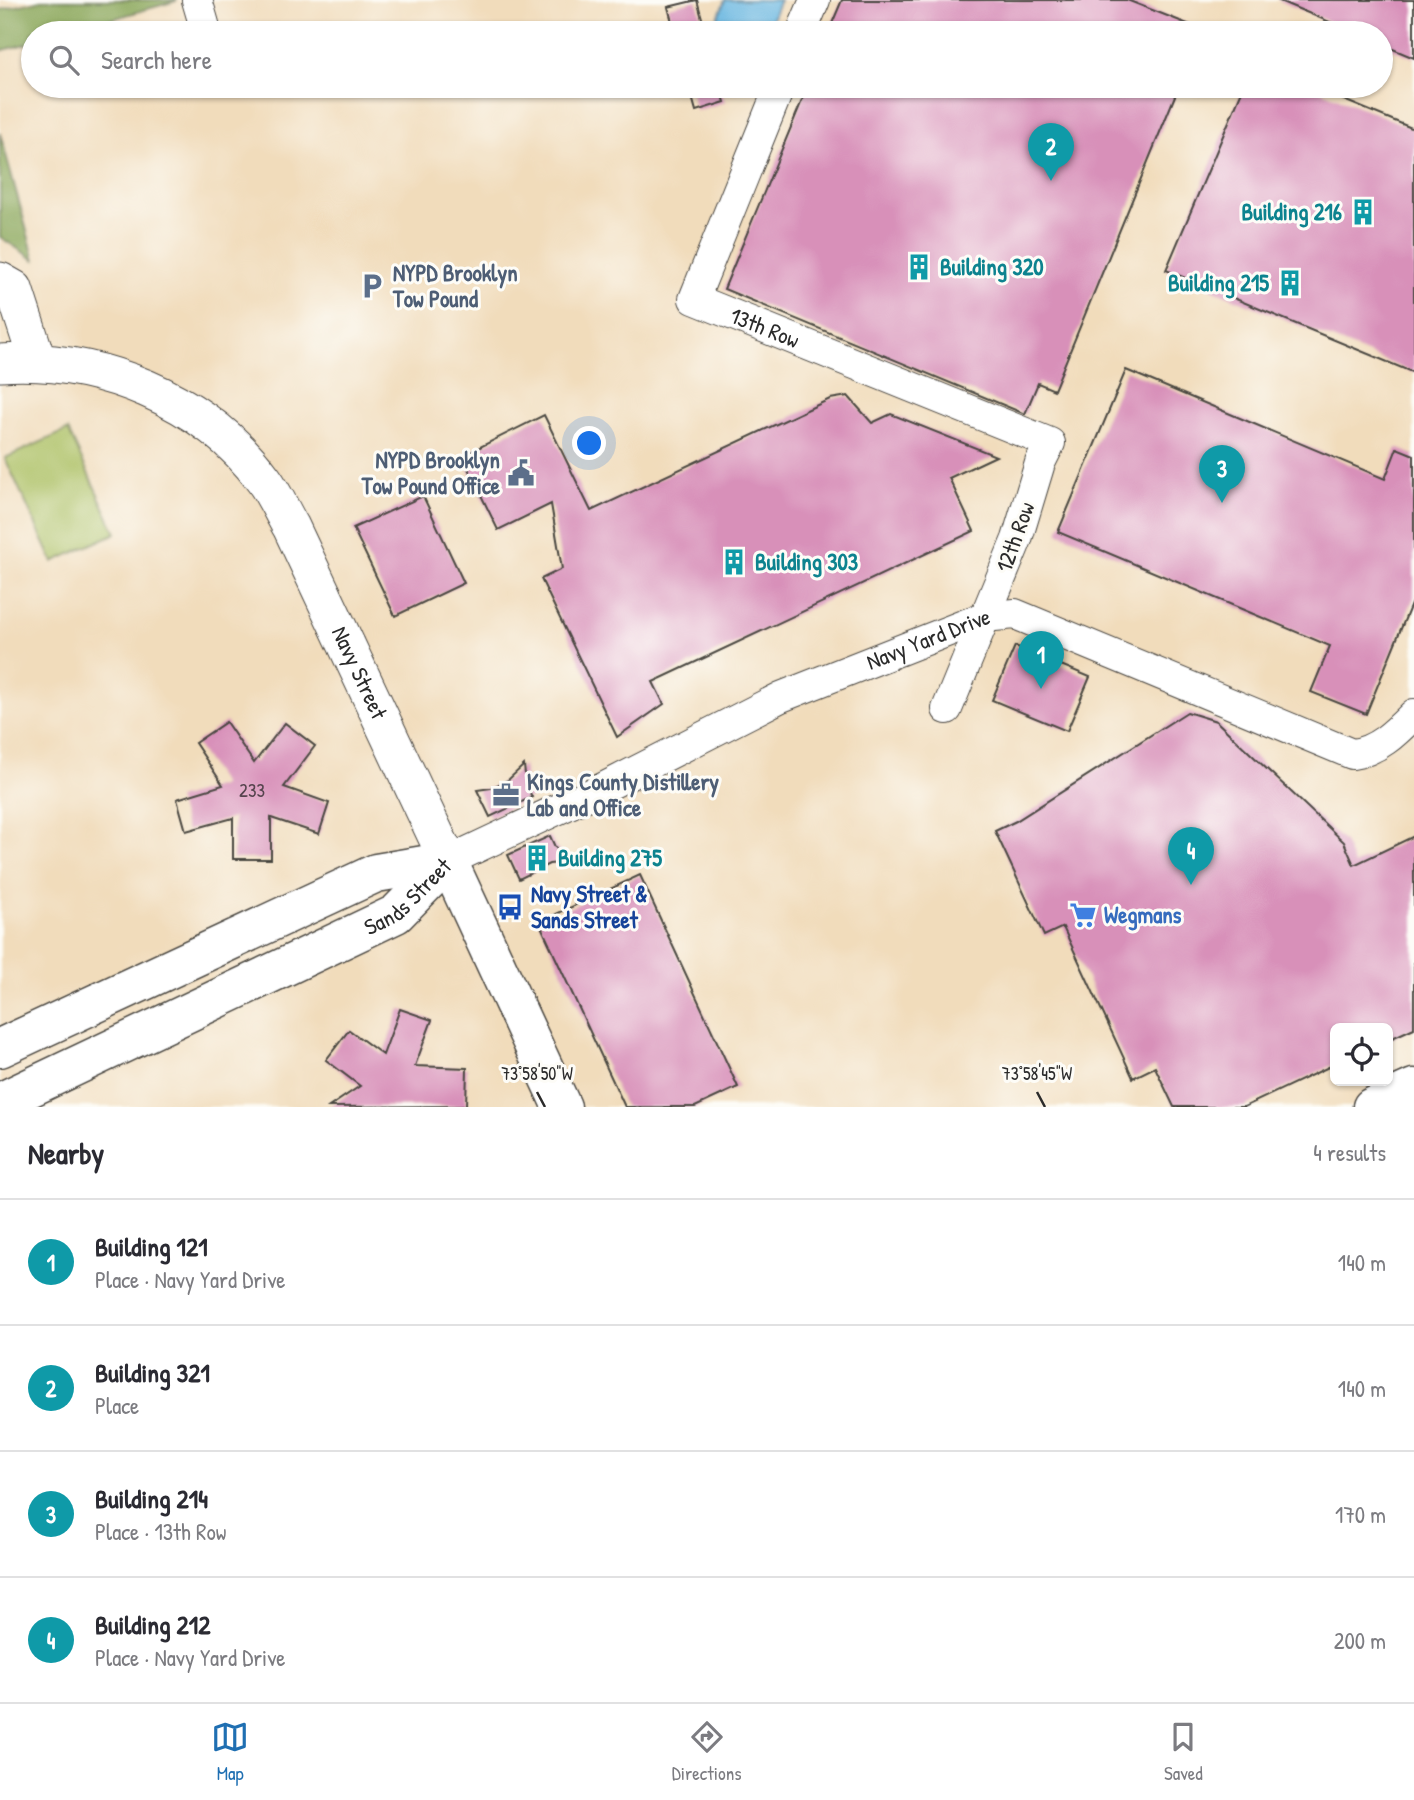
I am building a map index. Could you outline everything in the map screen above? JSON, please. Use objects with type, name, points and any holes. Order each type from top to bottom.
[{"type":"main road","name":"Sands Street","points":[[0,1048],[376,873],[447,862]]},
{"type":"main road","name":"Sands Street","points":[[0,1102],[203,1003],[396,914],[447,862]]},
{"type":"main road","name":"Navy Street","points":[[447,862],[562,1107]]},
{"type":"main road","points":[[1372,1107],[1414,1088]]},
{"type":"street","points":[[806,21],[815,0]]},
{"type":"street","name":"13th Row","points":[[775,98],[694,299],[1050,443]]},
{"type":"street","points":[[0,281],[14,289],[37,360]]},
{"type":"street","name":"Navy Street","points":[[0,363],[37,360],[89,367],[167,399],[221,435],[264,480],[291,527],[447,862]]},
{"type":"street","name":"12th Row","points":[[947,709],[1017,538],[1040,463],[1050,443]]},
{"type":"street","name":"Navy Yard Drive","points":[[447,862],[781,697],[984,617],[1015,614],[1352,754],[1369,749],[1387,739],[1414,713]]},
{"type":"green space","points":[[41,0],[176,0],[105,21],[21,21],[21,45],[0,51],[0,10]]},
{"type":"green space","points":[[0,133],[35,260],[0,237]]},
{"type":"green space","points":[[68,430],[116,533],[53,562],[5,458]]},
{"type":"water","points":[[725,0],[780,0],[771,21],[717,21]]},
{"type":"building","points":[[697,0],[703,21],[672,21],[668,7]]},
{"type":"building","points":[[842,0],[1127,0],[1180,21],[833,21]]},
{"type":"building","points":[[1277,0],[1414,0],[1414,58],[1393,49],[1393,21],[1327,21]]},
{"type":"building","points":[[692,98],[724,98],[725,102],[696,111]]},
{"type":"building","name":"Building 320","points":[[803,98],[1174,98],[1054,390],[1038,383],[1025,414],[724,289]]},
{"type":"building","points":[[1239,98],[1339,98],[1414,129],[1414,373],[1166,270]]},
{"type":"building","points":[[1126,370],[1385,479],[1397,448],[1414,455],[1414,597],[1366,714],[1311,692],[1330,646],[1058,532]]},
{"type":"building","name":"Building 303","points":[[848,396],[872,423],[891,414],[996,456],[949,478],[974,531],[653,682],[664,704],[617,737],[541,579],[562,569],[551,504],[498,530],[462,456],[544,415],[591,511],[830,399]]},
{"type":"building","points":[[423,496],[464,583],[395,616],[353,528]]},
{"type":"building","points":[[1015,646],[1090,677],[1067,731],[992,700]]},
{"type":"building","points":[[1187,712],[1216,721],[1344,842],[1354,865],[1414,836],[1414,1028],[1393,1038],[1393,1023],[1330,1023],[1330,1066],[1244,1107],[1174,1107],[1155,1067],[1133,1078],[1063,927],[1044,936],[995,831],[1016,821]]},
{"type":"building","points":[[226,722],[254,763],[285,723],[315,746],[284,787],[329,803],[319,834],[271,818],[271,859],[233,859],[233,818],[186,831],[177,799],[223,785],[195,743]]},
{"type":"building","points":[[524,765],[526,785],[532,797],[490,817],[477,790],[491,788],[508,780]]},
{"type":"building","name":"Building 275","points":[[550,836],[555,847],[569,862],[549,864],[519,879],[508,855]]},
{"type":"building","points":[[640,875],[738,1087],[695,1107],[625,1107],[539,922]]},
{"type":"building","points":[[400,1009],[432,1020],[415,1066],[467,1068],[466,1106],[329,1107],[360,1086],[326,1060],[349,1030],[383,1055]]},
{"type":"place","name":"Building 321","points":[[1051,181]]},
{"type":"place","name":"Building 216","points":[[1363,212]]},
{"type":"place","name":"Building 320","points":[[919,267]]},
{"type":"place","name":"Building 215","points":[[1290,283]]},
{"type":"place","name":"NYPD Brooklyn Tow Pound","points":[[372,286]]},
{"type":"place","name":"NYPD Brooklyn Tow Pound Office","points":[[521,473]]},
{"type":"place","name":"Building 214","points":[[1222,503]]},
{"type":"place","name":"Building 303","points":[[734,562]]},
{"type":"place","name":"Building 121","points":[[1041,689]]},
{"type":"place","name":"Kings County Distillery Lab and Office","points":[[506,795]]},
{"type":"place","name":"Building 275","points":[[537,858]]},
{"type":"place","name":"Building 212","points":[[1191,885]]},
{"type":"place","name":"Navy Street & Sands Street","points":[[510,907]]},
{"type":"place","name":"Wegmans","points":[[1083,915]]}]
